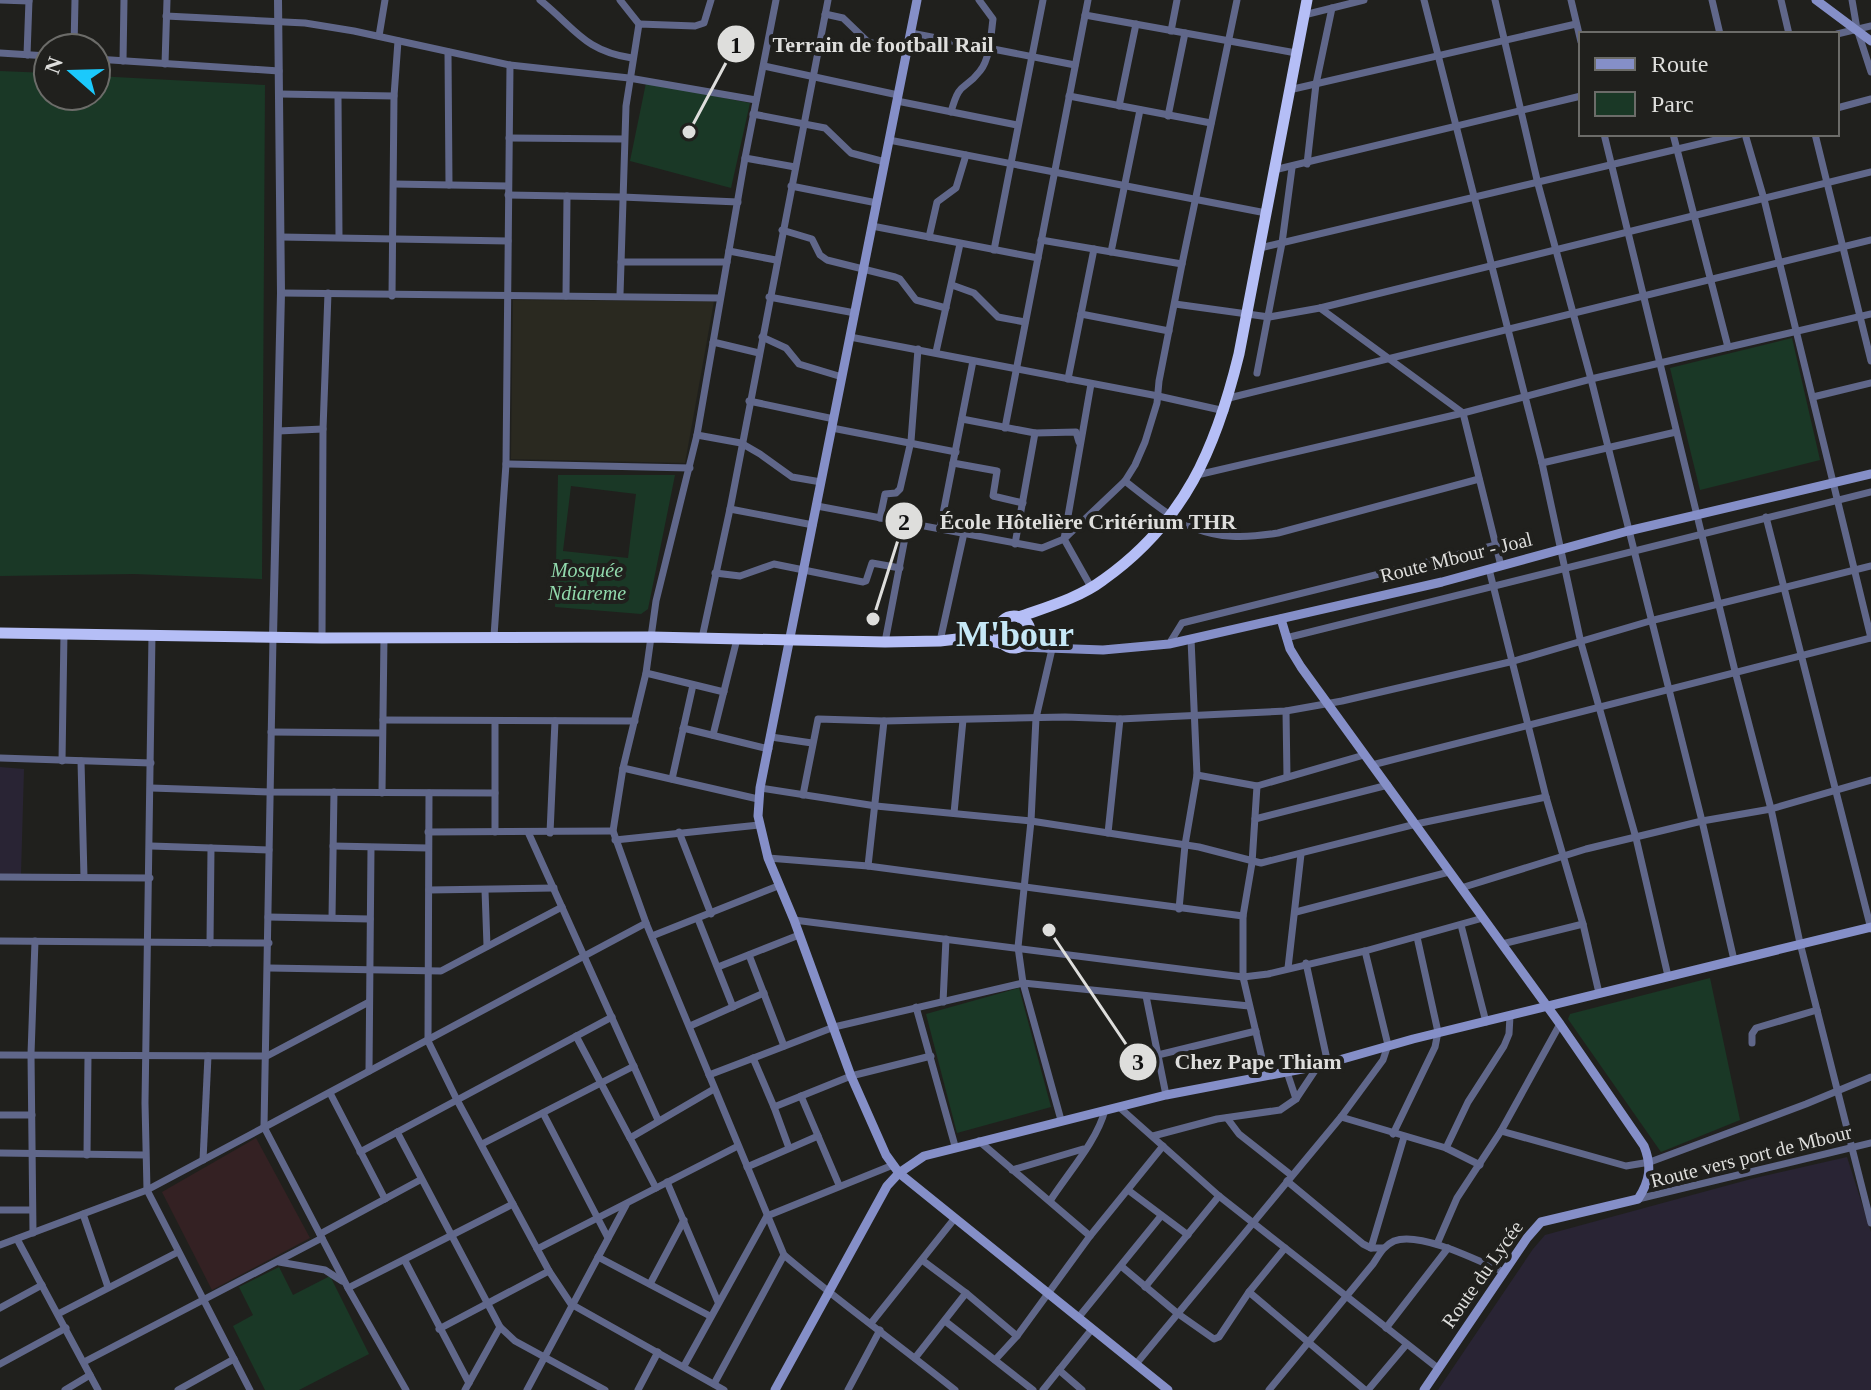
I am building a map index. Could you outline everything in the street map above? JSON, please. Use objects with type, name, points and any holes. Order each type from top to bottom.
[{"type":"highway","points":[[0,633],[322,638],[651,637],[885,642],[974,637],[1011,648],[1020,647],[1025,626],[1040,610],[1091,587],[1156,536],[1208,456],[1229,398],[1307,0]]},
{"type":"highway","points":[[974,637],[1009,617],[1025,626]]},
{"type":"highway","points":[[1001,623],[998,634],[1003,644]]},
{"type":"main road","points":[[917,0],[759,794],[759,825],[778,886],[794,920],[851,1076],[896,1169],[1168,1390]]},
{"type":"main road","points":[[1816,0],[1871,41]]},
{"type":"main road","name":"Route Mbour - Joal","points":[[1020,647],[1112,649],[1169,644],[1442,582],[1560,548],[1871,474]]},
{"type":"main road","points":[[1281,619],[1295,657],[1560,1024],[1644,1146],[1650,1162],[1648,1180],[1638,1199]]},
{"type":"main road","points":[[1025,626],[1049,649]]},
{"type":"main road","points":[[775,1390],[896,1169],[924,1156],[1166,1095],[1323,1065],[1438,1032],[1871,928]]},
{"type":"main road","name":"Route du Lycée","points":[[1424,1390],[1541,1222],[1638,1199]]},
{"type":"street","points":[[0,0],[29,0],[27,55]]},
{"type":"street","points":[[74,32],[75,0]]},
{"type":"street","points":[[123,61],[124,0]]},
{"type":"street","points":[[165,64],[167,0]]},
{"type":"street","points":[[278,0],[281,293],[264,1127],[347,1286],[406,1390]]},
{"type":"street","points":[[379,36],[385,0]]},
{"type":"street","points":[[540,0],[602,52],[632,58]]},
{"type":"street","points":[[620,0],[639,24],[695,26],[704,23],[711,0]]},
{"type":"street","points":[[776,0],[697,435],[668,548],[613,831],[646,923],[784,1255],[828,1293],[872,1322],[955,1390]]},
{"type":"street","points":[[702,638],[730,509],[828,0]]},
{"type":"street","points":[[951,112],[957,91],[980,71],[988,48],[993,19],[979,0]]},
{"type":"street","points":[[994,250],[1043,0]]},
{"type":"street","points":[[1005,428],[1088,0]]},
{"type":"street","points":[[1171,31],[1177,0]]},
{"type":"street","points":[[817,506],[1042,548],[1064,539],[1125,481],[1140,454],[1158,396],[1237,0]]},
{"type":"street","points":[[1304,15],[1364,0]]},
{"type":"street","points":[[1424,0],[1542,463],[1581,643],[1636,838],[1668,976]]},
{"type":"street","points":[[1495,0],[1538,184],[1591,379],[1734,960]]},
{"type":"street","points":[[1571,0],[1579,35]]},
{"type":"street","points":[[1712,0],[1720,32]]},
{"type":"street","points":[[1781,0],[1789,32]]},
{"type":"street","points":[[1852,0],[1857,29],[1871,72]]},
{"type":"street","points":[[1307,164],[1316,84],[1332,8]]},
{"type":"street","points":[[825,14],[843,18],[868,42],[907,52]]},
{"type":"street","points":[[1085,15],[1296,53]]},
{"type":"street","points":[[166,16],[278,20],[379,36],[510,65],[629,78],[756,100]]},
{"type":"street","points":[[620,295],[624,139],[629,78],[639,24]]},
{"type":"street","points":[[1119,106],[1136,24]]},
{"type":"street","points":[[1289,90],[1576,24]]},
{"type":"street","points":[[1839,34],[1871,26]]},
{"type":"street","points":[[911,33],[1075,65]]},
{"type":"street","points":[[1168,116],[1185,33]]},
{"type":"street","points":[[392,296],[394,96],[398,41]]},
{"type":"street","points":[[448,52],[449,185]]},
{"type":"street","points":[[0,53],[32,55]]},
{"type":"street","points":[[112,60],[279,71]]},
{"type":"street","points":[[494,636],[506,464],[510,65]]},
{"type":"street","points":[[764,66],[1017,125]]},
{"type":"street","points":[[280,94],[394,96]]},
{"type":"street","points":[[338,96],[339,237]]},
{"type":"street","points":[[1069,96],[1211,123]]},
{"type":"street","points":[[1274,170],[1579,96]]},
{"type":"street","points":[[1839,107],[1871,99]]},
{"type":"street","points":[[1111,252],[1140,110]]},
{"type":"street","points":[[753,114],[830,130],[851,153],[885,162]]},
{"type":"street","points":[[1604,136],[1771,809],[1800,943],[1871,1221]]},
{"type":"street","points":[[1674,136],[1728,347]]},
{"type":"street","points":[[1260,248],[1734,136]]},
{"type":"street","points":[[1372,765],[1871,638],[1764,199],[1744,136]]},
{"type":"street","points":[[1815,136],[1871,361]]},
{"type":"street","points":[[509,138],[624,139]]},
{"type":"street","points":[[889,140],[1266,213]]},
{"type":"street","points":[[929,237],[937,202],[956,188],[966,155]]},
{"type":"street","points":[[745,158],[795,167]]},
{"type":"street","points":[[1257,373],[1282,243],[1292,168]]},
{"type":"street","points":[[1175,304],[1269,317],[1320,308],[1871,172]]},
{"type":"street","points":[[394,184],[508,186]]},
{"type":"street","points":[[791,186],[877,203]]},
{"type":"street","points":[[508,195],[738,202]]},
{"type":"street","points":[[566,296],[567,196]]},
{"type":"street","points":[[872,226],[1038,258]]},
{"type":"street","points":[[782,230],[812,239],[820,255],[827,260],[900,279],[916,300],[946,308]]},
{"type":"street","points":[[281,237],[508,241]]},
{"type":"street","points":[[1041,240],[1182,264]]},
{"type":"street","points":[[1229,398],[1871,240]]},
{"type":"street","points":[[936,352],[960,244]]},
{"type":"street","points":[[1068,379],[1094,249]]},
{"type":"street","points":[[729,251],[776,260]]},
{"type":"street","points":[[621,262],[727,262]]},
{"type":"street","points":[[952,285],[974,293],[998,317],[1025,322]]},
{"type":"street","points":[[281,293],[720,298]]},
{"type":"street","points":[[322,638],[323,429],[328,293]]},
{"type":"street","points":[[769,297],[855,313]]},
{"type":"street","points":[[1320,308],[1463,413],[1501,566]]},
{"type":"street","points":[[1081,314],[1169,331]]},
{"type":"street","points":[[1197,475],[1871,314]]},
{"type":"street","points":[[762,337],[786,348],[799,364],[842,377]]},
{"type":"street","points":[[850,337],[1225,411]]},
{"type":"street","points":[[713,342],[759,353]]},
{"type":"street","points":[[880,518],[885,494],[896,493],[900,489],[911,441],[918,349]]},
{"type":"street","points":[[940,529],[973,361]]},
{"type":"street","points":[[1813,397],[1871,383]]},
{"type":"street","points":[[1091,384],[1064,539],[1091,587]]},
{"type":"street","points":[[749,401],[956,452]]},
{"type":"street","points":[[962,419],[1035,433],[1076,432],[1079,442]]},
{"type":"street","points":[[278,431],[323,429]]},
{"type":"street","points":[[1542,463],[1676,432]]},
{"type":"street","points":[[1015,544],[1035,433]]},
{"type":"street","points":[[697,435],[741,443],[792,477],[821,482]]},
{"type":"street","points":[[953,463],[997,471],[993,496],[1023,503]]},
{"type":"street","points":[[506,464],[690,468]]},
{"type":"street","points":[[1125,481],[1171,517],[1203,533],[1246,538],[1278,533],[1479,479]]},
{"type":"street","points":[[1286,638],[1871,492]]},
{"type":"street","points":[[730,509],[813,525]]},
{"type":"street","points":[[1766,517],[1871,928]]},
{"type":"street","points":[[885,642],[908,522]]},
{"type":"street","points":[[940,641],[964,533]]},
{"type":"street","points":[[1169,644],[1182,623],[1496,545]]},
{"type":"street","points":[[715,573],[740,576],[769,564],[804,568],[863,582],[872,563],[900,568]]},
{"type":"street","points":[[803,795],[818,719],[1120,719],[1286,711],[1514,661],[1650,621],[1871,566]]},
{"type":"street","points":[[1489,569],[1599,993]]},
{"type":"street","points":[[1278,600],[1281,619]]},
{"type":"street","points":[[62,761],[64,633]]},
{"type":"street","points":[[152,634],[147,1190],[250,1390]]},
{"type":"street","points":[[382,793],[384,637]]},
{"type":"street","points":[[713,735],[737,639]]},
{"type":"street","points":[[1179,909],[1185,845],[1197,775],[1191,639]]},
{"type":"street","points":[[1049,649],[1036,718],[1031,821],[1018,947],[1023,983],[1061,1120]]},
{"type":"street","points":[[646,673],[724,692]]},
{"type":"street","points":[[672,779],[693,685]]},
{"type":"street","points":[[1286,711],[1287,777]]},
{"type":"street","points":[[1108,833],[1120,719]]},
{"type":"street","points":[[383,720],[635,721]]},
{"type":"street","points":[[954,813],[963,720]]},
{"type":"street","points":[[495,721],[495,832]]},
{"type":"street","points":[[550,833],[555,721]]},
{"type":"street","points":[[868,866],[884,721]]},
{"type":"street","points":[[683,728],[769,749]]},
{"type":"street","points":[[271,732],[382,733]]},
{"type":"street","points":[[771,737],[812,743]]},
{"type":"street","points":[[1197,775],[1257,786],[1364,755]]},
{"type":"street","points":[[0,758],[151,763]]},
{"type":"street","points":[[81,761],[84,877]]},
{"type":"street","points":[[623,768],[759,794],[803,795],[876,806],[1031,821],[1185,845],[1252,863],[1275,861],[1416,824],[1546,797]]},
{"type":"street","points":[[1461,888],[1564,856],[1702,821],[1771,809],[1871,780]]},
{"type":"street","points":[[1255,819],[1388,785]]},
{"type":"street","points":[[1257,786],[1252,863],[1243,916],[1243,977],[1266,1075]]},
{"type":"street","points":[[151,788],[495,793]]},
{"type":"street","points":[[332,917],[334,792]]},
{"type":"street","points":[[429,793],[428,1041],[457,1100],[549,1271],[571,1304],[724,1390]]},
{"type":"street","points":[[615,840],[759,825]]},
{"type":"street","points":[[428,832],[613,831]]},
{"type":"street","points":[[528,832],[658,1120]]},
{"type":"street","points":[[679,832],[711,914]]},
{"type":"street","points":[[151,846],[269,850]]},
{"type":"street","points":[[333,846],[428,848]]},
{"type":"street","points":[[210,943],[211,848]]},
{"type":"street","points":[[369,1071],[371,848]]},
{"type":"street","points":[[1288,968],[1301,854]]},
{"type":"street","points":[[768,858],[868,866],[1243,916]]},
{"type":"street","points":[[1296,912],[1449,872]]},
{"type":"street","points":[[0,877],[150,878]]},
{"type":"street","points":[[652,936],[778,886]]},
{"type":"street","points":[[429,890],[554,888]]},
{"type":"street","points":[[485,890],[487,946]]},
{"type":"street","points":[[269,968],[430,972],[449,967],[562,907]]},
{"type":"street","points":[[268,917],[370,919]]},
{"type":"street","points":[[794,920],[1243,977],[1365,951],[1483,918]]},
{"type":"street","points":[[698,919],[733,1007]]},
{"type":"street","points":[[0,1245],[147,1190],[646,923]]},
{"type":"street","points":[[1502,944],[1583,924]]},
{"type":"street","points":[[1461,925],[1486,1022]]},
{"type":"street","points":[[718,967],[799,935]]},
{"type":"street","points":[[1393,1134],[1435,1047],[1438,1032],[1417,937]]},
{"type":"street","points":[[943,1002],[946,939]]},
{"type":"street","points":[[0,941],[269,943]]},
{"type":"street","points":[[33,1233],[31,1054],[35,941]]},
{"type":"street","points":[[1136,1364],[1341,1117],[1383,1060],[1388,1045],[1365,951]]},
{"type":"street","points":[[749,955],[784,1046]]},
{"type":"street","points":[[1153,1136],[1227,1118],[1271,1113],[1296,1099],[1323,1065],[1306,963]]},
{"type":"street","points":[[709,1075],[834,1027],[1023,983],[1249,1006]]},
{"type":"street","points":[[690,1026],[764,993]]},
{"type":"street","points":[[1146,996],[1166,1095]]},
{"type":"street","points":[[0,1055],[267,1056],[369,1002]]},
{"type":"street","points":[[916,1007],[955,1146]]},
{"type":"street","points":[[1752,1043],[1756,1028],[1817,1010]]},
{"type":"street","points":[[1446,1148],[1468,1102],[1504,1046],[1511,1025],[1510,1016]]},
{"type":"street","points":[[360,1152],[612,1017]]},
{"type":"street","points":[[1437,1244],[1457,1198],[1501,1131],[1560,1024]]},
{"type":"street","points":[[1158,1055],[1256,1031]]},
{"type":"street","points":[[576,1036],[656,1188]]},
{"type":"street","points":[[87,1155],[88,1056]]},
{"type":"street","points":[[203,1160],[208,1056]]},
{"type":"street","points":[[774,1107],[851,1076],[931,1056]]},
{"type":"street","points":[[753,1058],[789,1148]]},
{"type":"street","points":[[482,1144],[634,1066]]},
{"type":"street","points":[[1287,1072],[1296,1099]]},
{"type":"street","points":[[1501,1131],[1626,1166],[1650,1162],[1871,1077]]},
{"type":"street","points":[[630,1138],[714,1089]]},
{"type":"street","points":[[330,1093],[385,1199]]},
{"type":"street","points":[[801,1096],[839,1185]]},
{"type":"street","points":[[1119,1107],[1219,1196],[1439,1369]]},
{"type":"street","points":[[1050,1201],[1084,1149],[1098,1134],[1105,1110]]},
{"type":"street","points":[[543,1113],[608,1238]]},
{"type":"street","points":[[0,1115],[32,1115]]},
{"type":"street","points":[[1341,1117],[1446,1148],[1480,1165]]},
{"type":"street","points":[[1227,1118],[1239,1134],[1363,1244],[1383,1248]]},
{"type":"street","points":[[397,1132],[500,1327],[515,1341],[605,1390]]},
{"type":"street","points":[[747,1167],[818,1136]]},
{"type":"street","points":[[1371,1248],[1404,1137]]},
{"type":"street","points":[[978,1140],[1090,1236]]},
{"type":"street","name":"Route vers port de Mbour","points":[[1638,1199],[1871,1143]]},
{"type":"street","points":[[537,1249],[738,1146]]},
{"type":"street","points":[[995,1360],[1017,1336],[1090,1236],[1163,1146]]},
{"type":"street","points":[[1012,1170],[1084,1149]]},
{"type":"street","points":[[0,1153],[145,1155]]},
{"type":"street","points":[[684,1366],[767,1216],[839,1185],[896,1169]]},
{"type":"street","points":[[84,1362],[276,1261],[420,1180]]},
{"type":"street","points":[[667,1182],[718,1302]]},
{"type":"street","points":[[1128,1190],[1188,1235]]},
{"type":"street","points":[[1145,1287],[1219,1196]]},
{"type":"street","points":[[527,1390],[627,1203]]},
{"type":"street","points":[[347,1286],[405,1261],[513,1204]]},
{"type":"street","points":[[0,1210],[32,1210]]},
{"type":"street","points":[[83,1214],[108,1287]]},
{"type":"street","points":[[1078,1318],[1161,1216]]},
{"type":"street","points":[[872,1322],[955,1218]]},
{"type":"street","points":[[650,1284],[684,1220]]},
{"type":"street","points":[[17,1239],[98,1390]]},
{"type":"street","points":[[1269,1390],[1310,1343],[1383,1248],[1399,1240],[1437,1244],[1504,1272]]},
{"type":"street","points":[[1121,1266],[1214,1339],[1219,1337],[1249,1292],[1285,1248]]},
{"type":"street","points":[[1386,1328],[1448,1248]]},
{"type":"street","points":[[58,1314],[178,1252]]},
{"type":"street","points":[[714,1384],[784,1255]]},
{"type":"street","points":[[598,1257],[710,1316]]},
{"type":"street","points":[[922,1260],[1017,1336]]},
{"type":"street","points":[[276,1261],[325,1270],[347,1286]]},
{"type":"street","points":[[405,1261],[467,1386]]},
{"type":"street","points":[[439,1329],[549,1271]]},
{"type":"street","points":[[0,1308],[42,1285]]},
{"type":"street","points":[[1249,1292],[1366,1390],[1406,1345]]},
{"type":"street","points":[[915,1358],[966,1293]]},
{"type":"street","points":[[945,1321],[1033,1390]]},
{"type":"street","points":[[467,1386],[500,1327]]},
{"type":"street","points":[[0,1364],[66,1328]]},
{"type":"street","points":[[1043,1390],[1092,1329]]},
{"type":"street","points":[[848,1390],[880,1330]]},
{"type":"street","points":[[638,1390],[658,1352]]},
{"type":"street","points":[[178,1390],[234,1359]]},
{"type":"street","points":[[1059,1370],[1082,1390]]},
{"type":"street","points":[[65,1390],[90,1375]]},
{"type":"shaded area","points":[[513,300],[714,301],[685,463],[511,459]]},
{"type":"shaded area","points":[[0,767],[24,769],[21,874],[0,874]]},
{"type":"shaded area","points":[[256,1138],[310,1238],[212,1290],[162,1192]]},
{"type":"shaded area","points":[[1847,1157],[1871,1232],[1871,1390],[1438,1390],[1545,1235],[1751,1179]]},
{"type":"green space","points":[[0,71],[32,72],[32,112],[112,112],[112,77],[265,85],[262,579],[134,574],[0,576]]},
{"type":"green space","points":[[646,83],[750,103],[731,188],[630,161]]},
{"type":"green space","points":[[1792,338],[1820,460],[1700,490],[1670,368]]},
{"type":"green space","name":"Mosquée Ndiareme","points":[[558,475],[675,475],[648,609],[641,614],[555,607]],"holes":[[[571,486],[636,494],[628,558],[563,551]]]},
{"type":"green space","points":[[1710,978],[1740,1120],[1661,1152],[1568,1019],[1570,1014]]},
{"type":"green space","points":[[1019,988],[1051,1107],[957,1133],[926,1014]]},
{"type":"green space","points":[[279,1267],[293,1295],[330,1276],[369,1354],[299,1390],[265,1390],[233,1326],[253,1315],[239,1287]]},
{"type":"place","name":"Terrain de football Rail","points":[[689,132]]},
{"type":"place","name":"École Hôtelière Critérium THR","points":[[873,619]]},
{"type":"place","name":"Chez Pape Thiam","points":[[1049,930]]},
{"type":"district","name":"M'bour","points":[[1015,633]]}]
